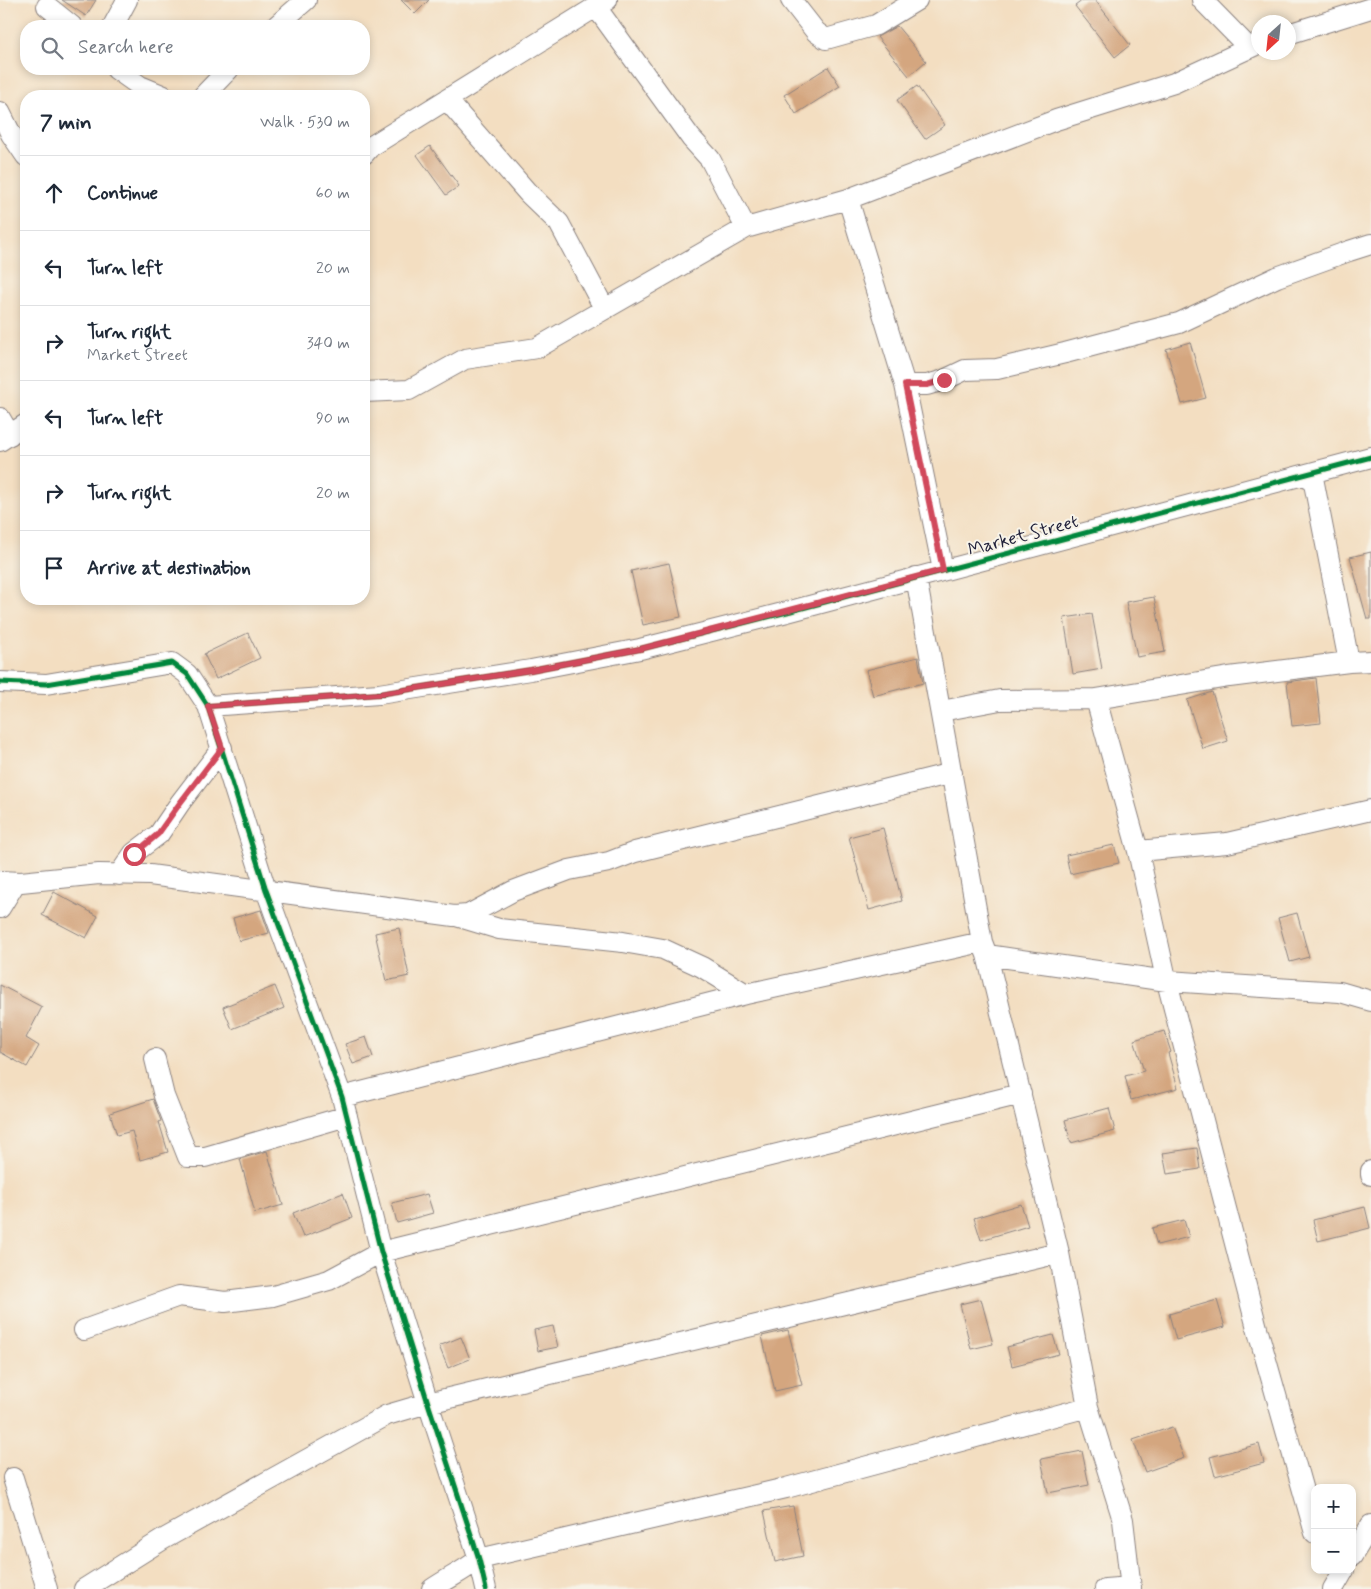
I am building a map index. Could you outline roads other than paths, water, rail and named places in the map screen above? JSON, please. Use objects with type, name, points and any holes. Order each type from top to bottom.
[{"type":"street","points":[[116,20],[127,0]]},
{"type":"street","points":[[283,20],[306,0]]},
{"type":"street","points":[[792,0],[816,32],[826,39],[876,25],[916,0]]},
{"type":"street","points":[[1202,0],[1251,43]]},
{"type":"street","points":[[370,147],[601,4],[691,138],[710,159],[746,228]]},
{"type":"street","points":[[47,6],[64,20]]},
{"type":"street","points":[[1296,31],[1371,8]]},
{"type":"street","points":[[370,392],[409,390],[464,359],[537,348],[746,228],[848,199],[1056,120],[1174,84],[1251,47]]},
{"type":"street","points":[[124,75],[150,90]]},
{"type":"street","points":[[209,90],[223,75]]},
{"type":"street","points":[[447,100],[528,194],[559,224],[604,308]]},
{"type":"street","points":[[0,112],[20,147]]},
{"type":"street","points":[[848,199],[905,385],[943,570]]},
{"type":"street","points":[[905,385],[927,385],[944,380],[964,370],[1007,367],[1178,323],[1277,277],[1349,250],[1371,244]]},
{"type":"street","name":"Market Street","points":[[208,706],[379,694],[531,670],[640,649],[1371,457]]},
{"type":"street","points":[[1312,473],[1349,662]]},
{"type":"street","points":[[916,577],[985,949],[1059,1253],[1088,1407],[1123,1520],[1131,1588],[1105,1589]]},
{"type":"street","points":[[941,711],[1000,700],[1096,699],[1229,677],[1371,661]]},
{"type":"street","points":[[0,682],[46,684],[172,662],[187,674],[208,706],[266,890],[344,1106],[381,1252],[486,1589]]},
{"type":"street","points":[[1096,699],[1138,852],[1167,981],[1257,1328],[1314,1529]]},
{"type":"street","points":[[119,874],[134,854],[158,834],[222,748]]},
{"type":"street","points":[[454,916],[468,915],[513,891],[569,870],[609,862],[634,852],[952,773]]},
{"type":"street","points":[[1138,852],[1228,843],[1371,810]]},
{"type":"street","points":[[0,908],[8,881],[99,874],[150,874],[454,916],[499,929],[623,942],[663,949],[702,967],[746,994]]},
{"type":"street","points":[[155,1058],[164,1096],[188,1157],[205,1157],[344,1106],[746,994],[985,949],[1167,981],[1340,992],[1371,1002]]},
{"type":"street","points":[[84,1330],[179,1296],[225,1302],[273,1296],[329,1280],[381,1252],[1021,1094]]},
{"type":"street","points":[[84,1589],[162,1540],[387,1415],[428,1403],[1059,1253]]},
{"type":"street","points":[[432,1589],[464,1571],[478,1559],[786,1488],[1088,1407]]},
{"type":"street","points":[[13,1478],[47,1589]]},
{"type":"street","points":[[1356,1549],[1371,1525]]},
{"type":"street","points":[[1326,1574],[1332,1589]]},
{"type":"street","points":[[1332,1589],[1341,1574]]}]
